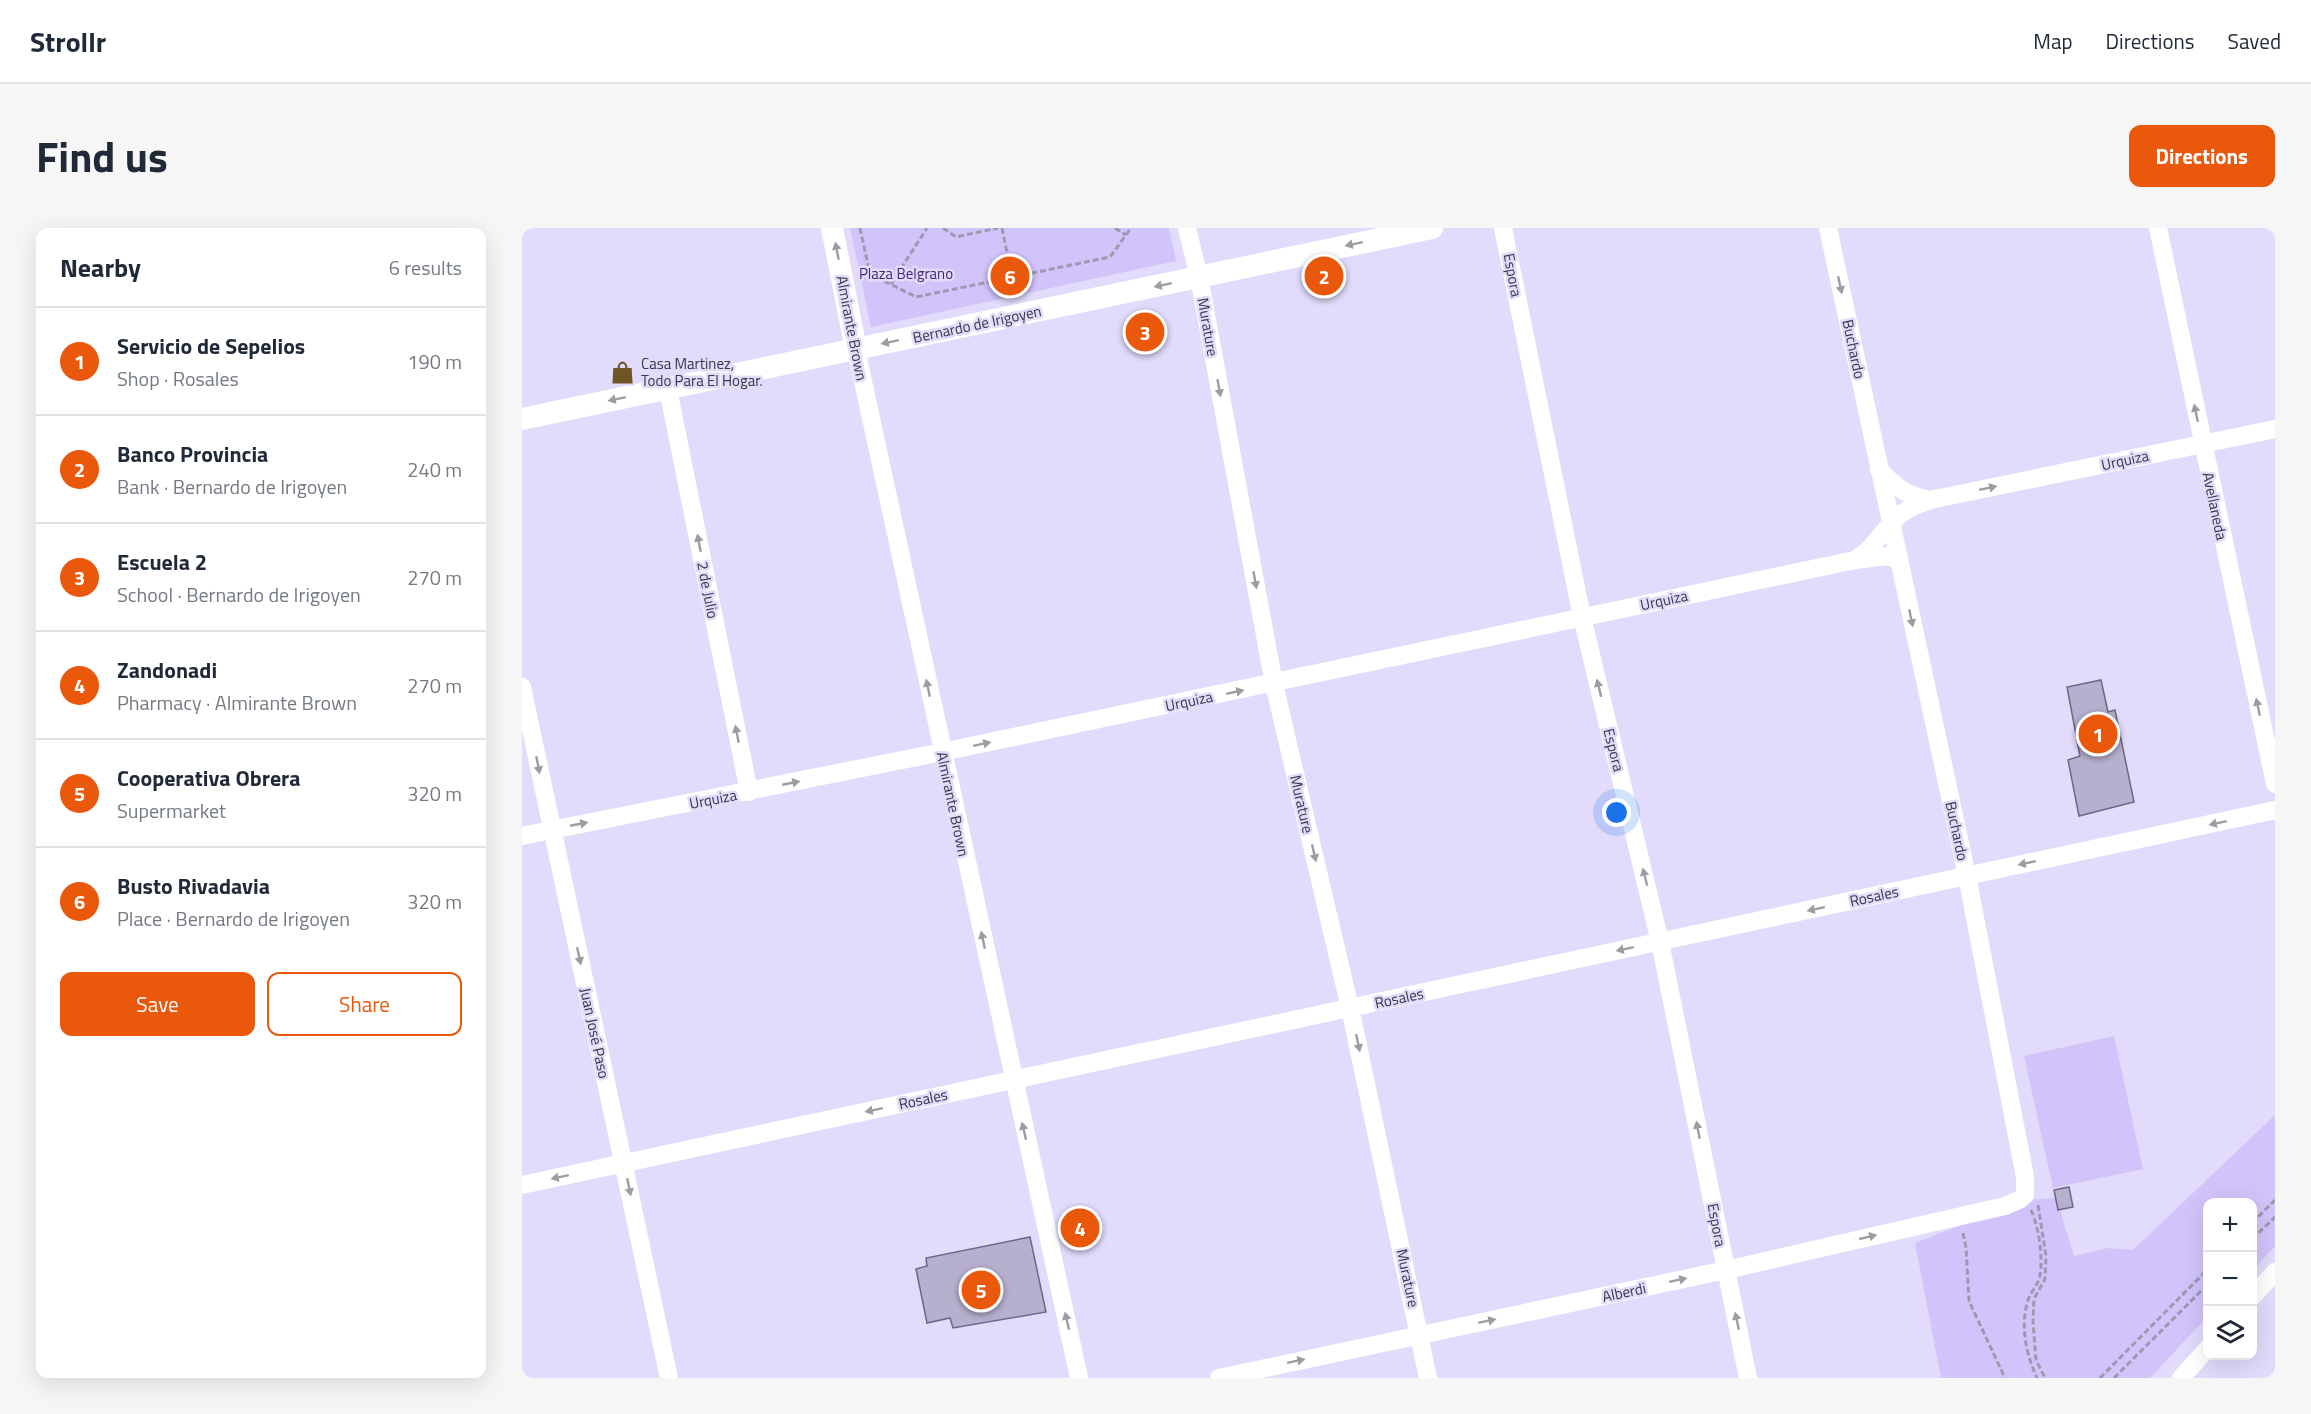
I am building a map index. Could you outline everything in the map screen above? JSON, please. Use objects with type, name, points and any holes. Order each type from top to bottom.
[{"type":"main road","name":"Almirante Brown","points":[[832,228],[856,349]]},
{"type":"main road","name":"Bernardo de Irigoyen","points":[[522,419],[1432,228]]},
{"type":"street","name":"Murature","points":[[1188,228],[1274,684],[1350,1008],[1428,1378]]},
{"type":"street","name":"Espora","points":[[1503,228],[1582,617],[1660,942],[1749,1378]]},
{"type":"street","name":"Buchardo","points":[[1828,228],[1967,876],[2025,1177],[2025,1195]]},
{"type":"street","name":"Avellaneda","points":[[2158,228],[2275,784]]},
{"type":"street","name":"Almirante Brown","points":[[856,349],[1079,1378]]},
{"type":"street","name":"2 de Julio","points":[[668,389],[749,792]]},
{"type":"street","name":"Urquiza","points":[[1855,560],[1874,546],[1903,512],[1930,500],[2275,429]]},
{"type":"street","points":[[1879,470],[1899,490],[1909,496],[1930,500]]},
{"type":"street","name":"Urquiza","points":[[522,836],[942,753],[1855,560],[1889,556],[1899,561]]},
{"type":"street","name":"Juan José Paso","points":[[522,687],[669,1378]]},
{"type":"street","name":"Rosales","points":[[522,1185],[2275,810]]},
{"type":"street","name":"Alberdi","points":[[1219,1378],[1726,1270],[2005,1206],[2025,1195]]},
{"type":"street","points":[[2257,1292],[2275,1272]]},
{"type":"street","points":[[2181,1378],[2203,1354]]},
{"type":"path","points":[[860,228],[870,274],[916,297],[1110,257],[1131,228]]},
{"type":"path","points":[[891,284],[927,228]]},
{"type":"path","points":[[943,228],[956,237],[1000,228],[1012,277]]},
{"type":"path","points":[[1115,228],[1126,235]]},
{"type":"path","points":[[2037,1378],[2029,1362],[2024,1325],[2028,1299],[2040,1277],[2037,1223],[2025,1195],[2037,1194],[2046,1256],[2045,1280],[2034,1299],[2033,1322],[2036,1360],[2045,1378]]},
{"type":"path","points":[[2257,1218],[2275,1200]]},
{"type":"path","points":[[1960,1216],[1966,1247],[1969,1301],[2005,1378]]},
{"type":"path","points":[[2257,1235],[2275,1216]]},
{"type":"path","points":[[2100,1378],[2203,1274]]},
{"type":"path","points":[[2114,1378],[2203,1289]]},
{"type":"green space","name":"Plaza Belgrano","points":[[850,228],[1169,228],[1176,261],[871,327]]},
{"type":"green space","points":[[2114,1036],[2143,1169],[2053,1188],[2024,1056]]},
{"type":"green space","points":[[2275,1115],[2275,1246],[2257,1266],[2257,1198],[2203,1198],[2203,1321],[2150,1378],[1941,1378],[1915,1243],[2027,1200],[2056,1198],[2074,1256],[2108,1248],[2133,1250]]},
{"type":"building","points":[[2101,680],[2108,712],[2115,710],[2134,802],[2079,816],[2068,760],[2080,756],[2067,687]]},
{"type":"building","points":[[2069,1187],[2073,1207],[2058,1210],[2054,1190]]},
{"type":"building","points":[[1030,1237],[1046,1312],[953,1328],[950,1318],[927,1323],[916,1269],[927,1266],[926,1258]]},
{"type":"place","name":"Busto Rivadavia","points":[[1010,276]]},
{"type":"place","name":"Banco Provincia","points":[[1324,276]]},
{"type":"place","name":"Escuela 2","points":[[1145,332]]},
{"type":"place","name":"Casa Martinez, Todo Para El Hogar.","points":[[623,372]]},
{"type":"place","name":"Servicio de Sepelios","points":[[2098,734]]},
{"type":"place","name":"Zandonadi","points":[[1080,1228]]},
{"type":"place","name":"Cooperativa Obrera","points":[[981,1290]]}]
